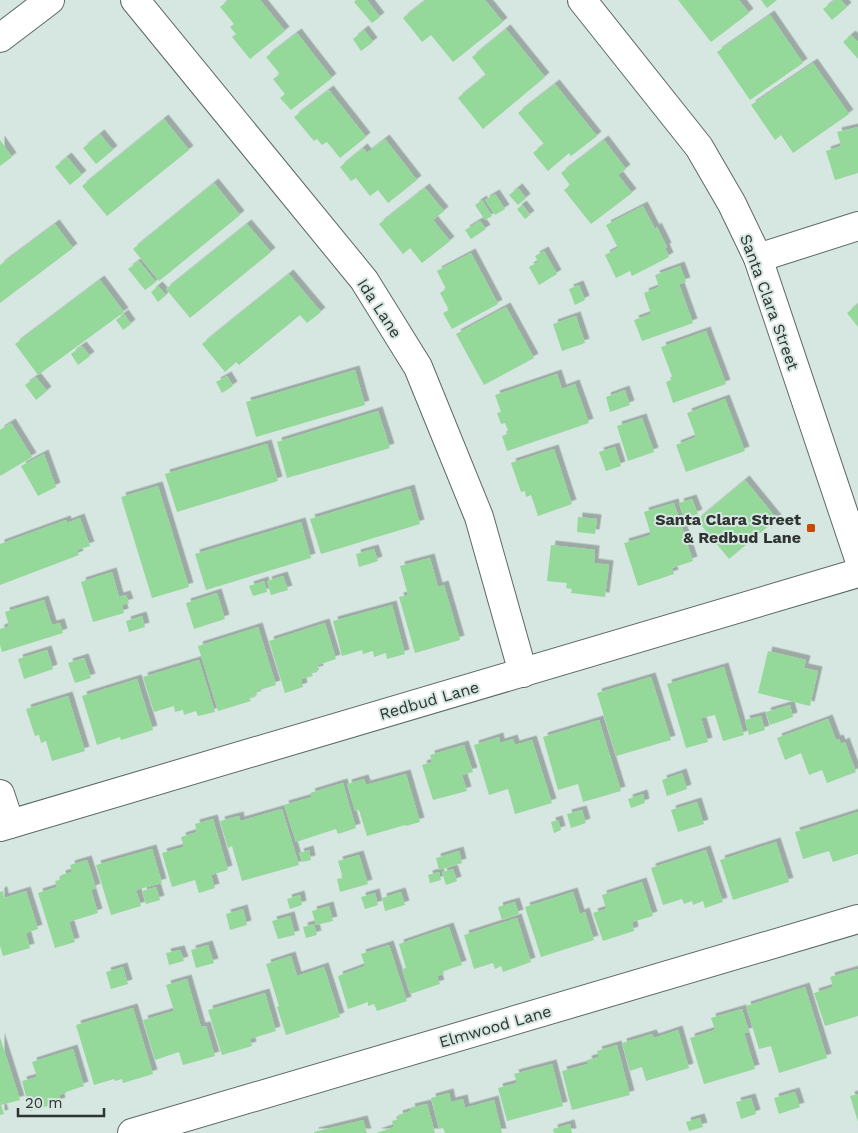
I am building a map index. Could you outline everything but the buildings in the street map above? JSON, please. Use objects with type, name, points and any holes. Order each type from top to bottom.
[{"type":"street","points":[[0,38],[50,0]]},
{"type":"street","name":"Ida Lane","points":[[135,0],[364,280],[418,367],[478,517],[523,673]]},
{"type":"street","name":"Santa Clara Street","points":[[584,1],[699,147],[732,204],[758,258],[858,556]]},
{"type":"street","points":[[758,258],[858,226]]},
{"type":"street","name":"Redbud Lane","points":[[5,826],[858,573]]},
{"type":"street","points":[[0,794],[5,826]]},
{"type":"street","name":"Elmwood Lane","points":[[132,1133],[191,1125],[858,919]]},
{"type":"place","name":"Santa Clara Street & Redbud Lane","points":[[811,528]]}]
